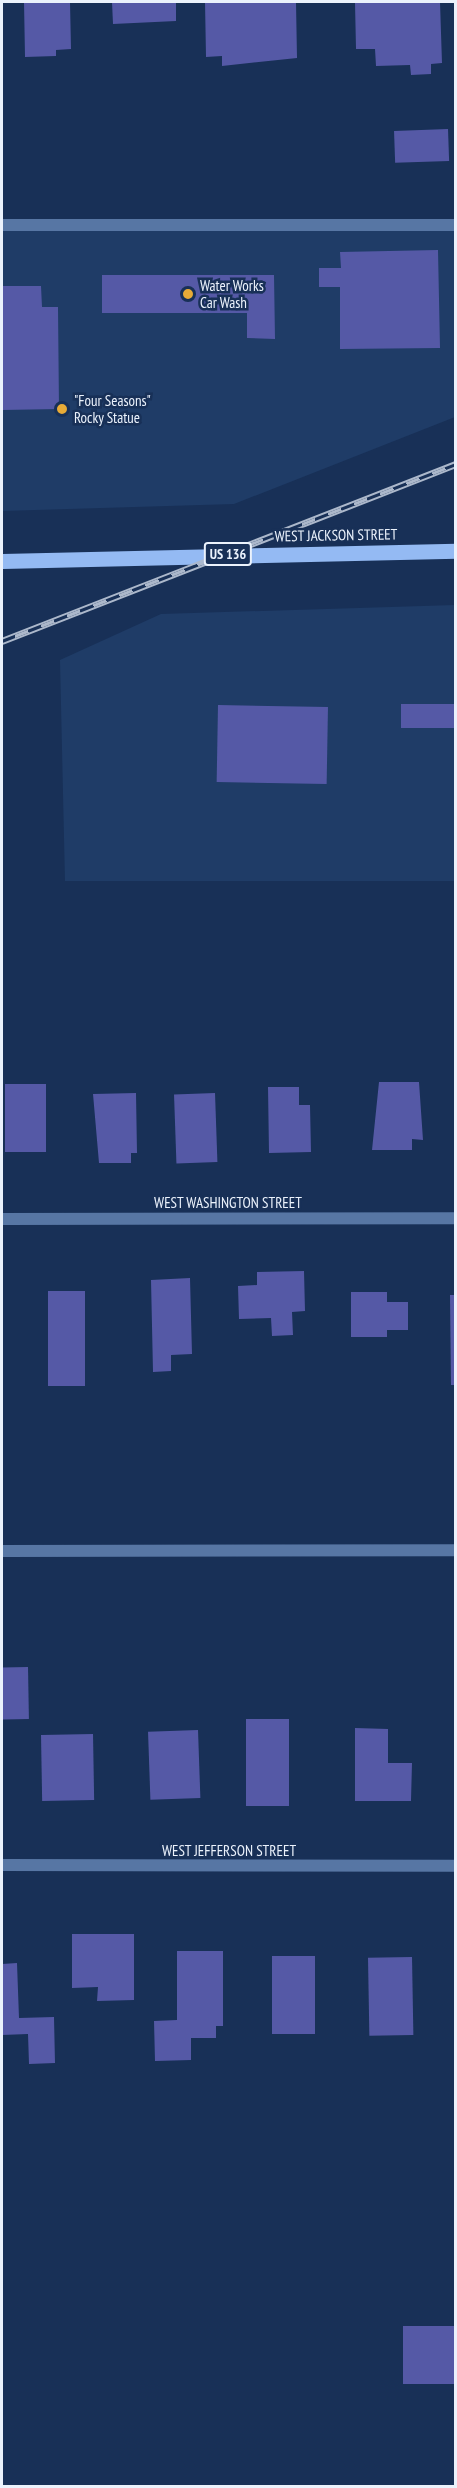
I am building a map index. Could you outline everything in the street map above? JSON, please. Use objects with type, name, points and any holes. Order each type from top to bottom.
[{"type":"main road","name":"WEST JACKSON STREET","points":[[2,561],[456,551]]},
{"type":"street","points":[[2,225],[456,225]]},
{"type":"street","name":"WEST WASHINGTON STREET","points":[[2,1219],[456,1218]]},
{"type":"street","points":[[2,1551],[456,1550]]},
{"type":"street","name":"WEST JEFFERSON STREET","points":[[2,1865],[456,1866]]},
{"type":"shaded area","points":[[2,225],[455,225],[455,417],[234,504],[2,511]]},
{"type":"shaded area","points":[[455,605],[455,881],[65,881],[60,660],[161,614]]},
{"type":"building","points":[[24,2],[70,2],[71,49],[56,50],[56,56],[25,57]]},
{"type":"building","points":[[112,2],[176,2],[176,21],[113,24]]},
{"type":"building","points":[[205,2],[296,2],[297,58],[222,66],[222,56],[206,57]]},
{"type":"building","points":[[440,2],[442,63],[431,64],[431,74],[411,75],[410,65],[376,66],[375,49],[356,49],[355,3]]},
{"type":"building","points":[[448,129],[449,161],[395,163],[394,131]]},
{"type":"building","points":[[438,250],[440,348],[340,349],[340,287],[319,287],[319,268],[341,268],[340,252]]},
{"type":"building","name":"Water Works Car Wash","points":[[102,275],[274,275],[275,339],[247,338],[247,313],[102,313]]},
{"type":"building","points":[[2,286],[41,286],[42,307],[58,307],[59,409],[2,410]]},
{"type":"building","points":[[401,704],[456,704],[456,728],[401,728]]},
{"type":"building","points":[[218,705],[328,707],[327,784],[217,782]]},
{"type":"building","points":[[379,1082],[419,1082],[423,1140],[412,1139],[412,1150],[372,1150]]},
{"type":"building","points":[[5,1084],[46,1084],[46,1152],[5,1152]]},
{"type":"building","points":[[268,1087],[299,1087],[299,1105],[310,1105],[311,1152],[269,1153]]},
{"type":"building","points":[[136,1093],[137,1153],[131,1153],[131,1163],[99,1163],[93,1094]]},
{"type":"building","points":[[215,1093],[217,1162],[176,1163],[174,1094]]},
{"type":"building","points":[[304,1271],[305,1311],[292,1312],[293,1335],[272,1336],[271,1318],[239,1319],[238,1286],[257,1285],[257,1272]]},
{"type":"building","points":[[190,1278],[192,1354],[171,1355],[171,1371],[153,1372],[151,1280]]},
{"type":"building","points":[[48,1291],[85,1291],[85,1386],[48,1386]]},
{"type":"building","points":[[351,1292],[387,1292],[387,1302],[408,1302],[408,1330],[387,1330],[387,1337],[351,1337]]},
{"type":"building","points":[[450,1295],[456,1295],[456,1385],[451,1385]]},
{"type":"building","points":[[2,1667],[28,1667],[29,1719],[3,1719]]},
{"type":"building","points":[[246,1719],[289,1719],[289,1806],[246,1806]]},
{"type":"building","points":[[355,1728],[388,1729],[388,1763],[412,1763],[411,1801],[355,1801]]},
{"type":"building","points":[[198,1730],[200,1798],[150,1800],[148,1732]]},
{"type":"building","points":[[93,1734],[94,1800],[42,1801],[41,1735]]},
{"type":"building","points":[[72,1934],[134,1934],[134,2000],[97,2001],[98,1987],[72,1988]]},
{"type":"building","points":[[177,1951],[223,1951],[223,2026],[216,2026],[216,2038],[191,2038],[191,2060],[155,2061],[154,2021],[177,2020]]},
{"type":"building","points":[[272,1956],[315,1956],[315,2034],[272,2034]]},
{"type":"building","points":[[412,1957],[413,2035],[369,2036],[368,1958]]},
{"type":"building","points":[[17,1963],[19,2018],[54,2017],[55,2063],[29,2064],[28,2034],[2,2035],[2,1964]]},
{"type":"building","points":[[403,2326],[456,2326],[456,2384],[403,2384]]},
{"type":"railway","points":[[2,641],[456,464]]},
{"type":"place","name":"Water Works Car Wash","points":[[188,294]]},
{"type":"place","name":"\"Four Seasons\" Rocky Statue","points":[[62,409]]}]
